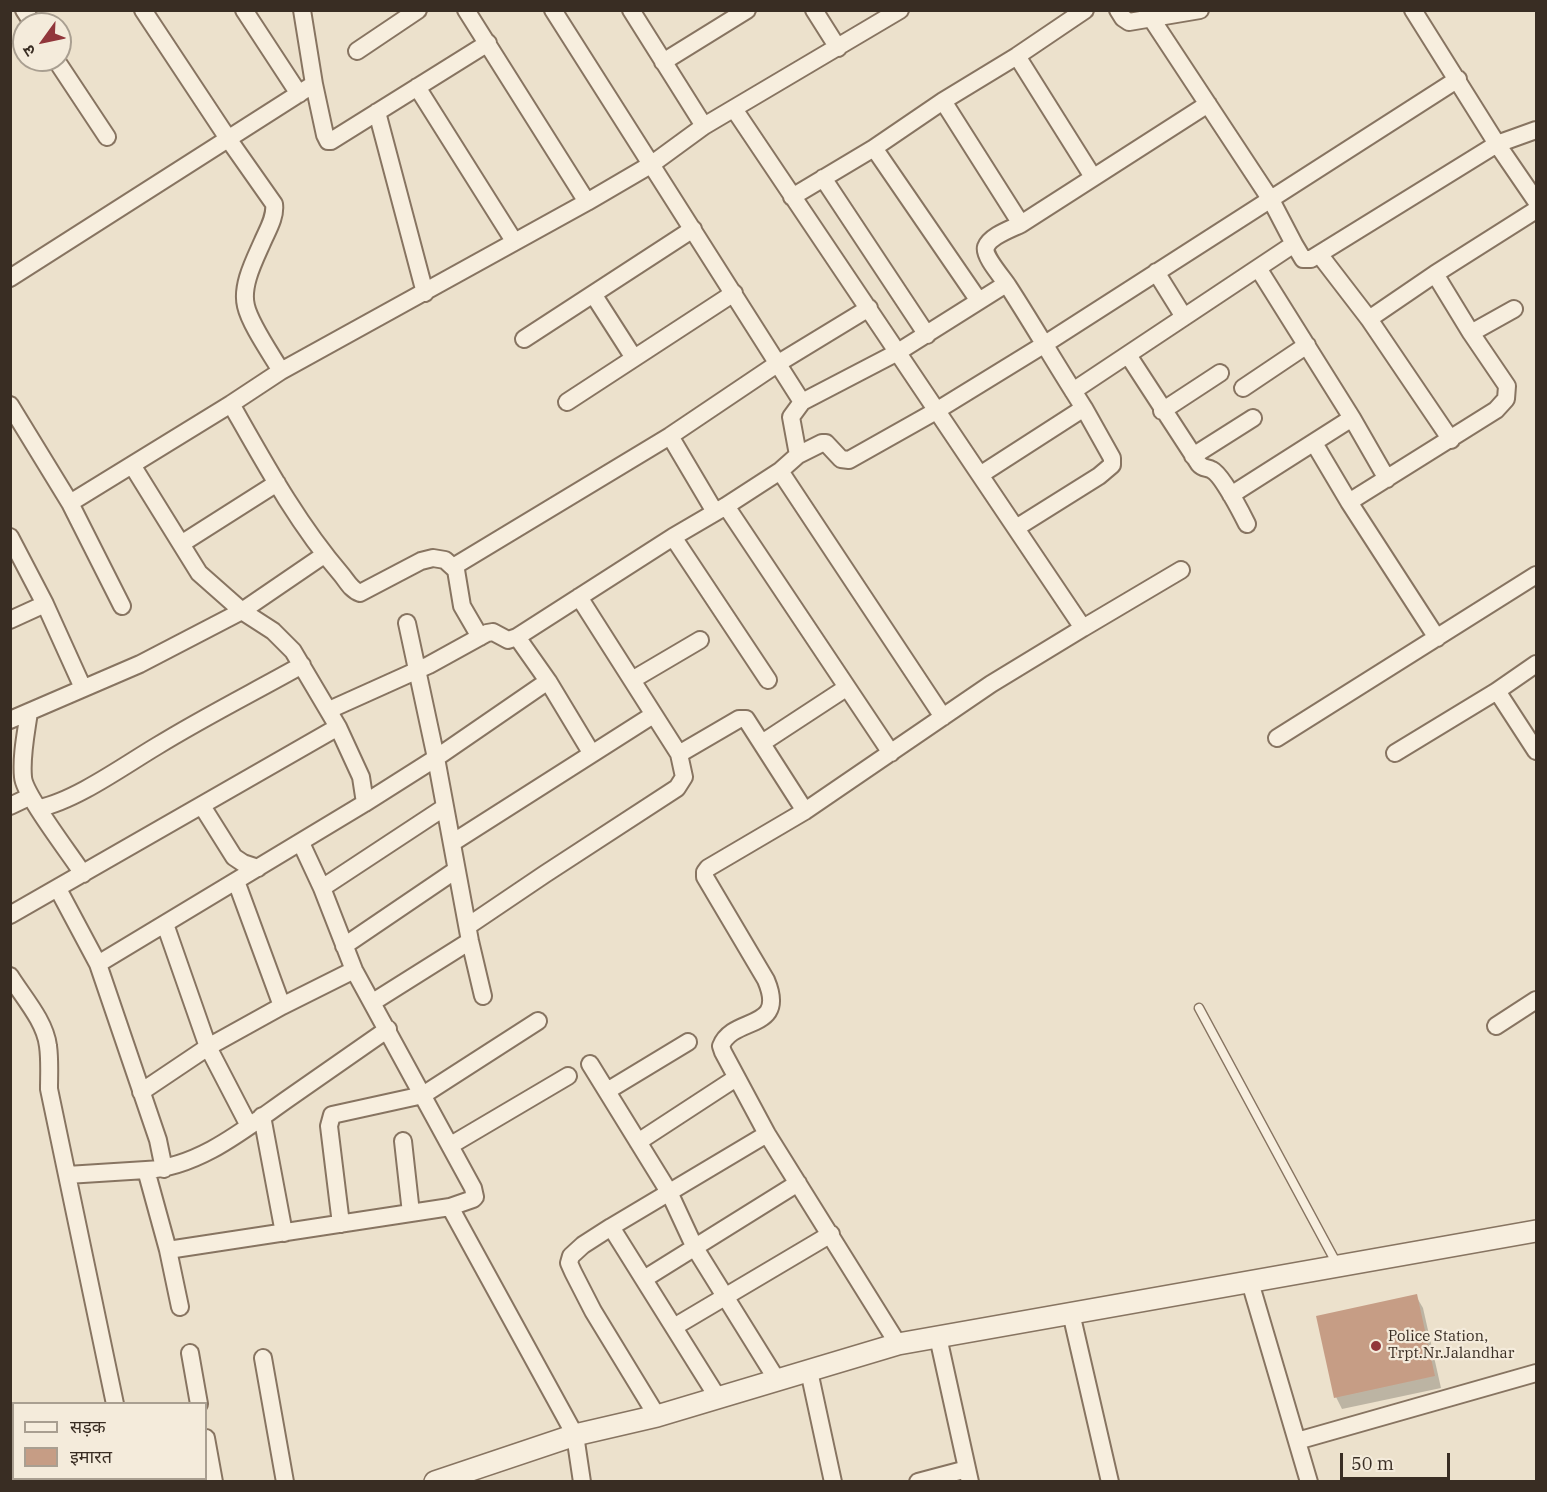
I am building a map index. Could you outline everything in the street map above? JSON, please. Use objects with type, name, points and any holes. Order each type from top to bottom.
[{"type":"street","points":[[143,10],[274,204],[272,218],[252,267],[245,292],[245,305],[281,371]]},
{"type":"street","points":[[244,10],[307,89],[328,141],[334,140],[488,43]]},
{"type":"street","points":[[302,10],[307,89]]},
{"type":"street","points":[[357,51],[418,10]]},
{"type":"street","points":[[466,10],[587,202]]},
{"type":"street","points":[[553,10],[802,402]]},
{"type":"street","points":[[631,10],[704,126]]},
{"type":"street","points":[[663,63],[747,10]]},
{"type":"street","points":[[814,10],[838,48]]},
{"type":"street","points":[[70,503],[281,371],[425,293],[652,164],[704,126],[900,10]]},
{"type":"street","points":[[792,197],[874,148],[1085,10]]},
{"type":"street","points":[[1118,10],[1129,22],[1200,10]]},
{"type":"street","points":[[1413,10],[1497,144],[1536,201]]},
{"type":"street","points":[[1151,18],[1271,200],[1294,244],[1306,260],[1497,144],[1536,130]]},
{"type":"street","points":[[1017,56],[1093,177]]},
{"type":"street","points":[[64,72],[107,137]]},
{"type":"street","points":[[329,710],[417,670],[489,632],[508,640],[517,637],[780,471],[798,455],[825,442],[841,459],[849,460],[936,411],[1045,344],[1458,79]]},
{"type":"street","points":[[417,87],[514,241]]},
{"type":"street","points":[[10,278],[307,89]]},
{"type":"street","points":[[943,101],[1021,224]]},
{"type":"street","points":[[1016,528],[1100,476],[1112,465],[1112,458],[1045,344],[988,258],[987,246],[993,239],[1021,224],[1208,104]]},
{"type":"street","points":[[734,109],[1083,628]]},
{"type":"street","points":[[377,112],[425,293]]},
{"type":"street","points":[[874,148],[979,301]]},
{"type":"street","points":[[823,178],[927,335]]},
{"type":"street","points":[[1370,320],[1435,274],[1536,210]]},
{"type":"street","points":[[524,339],[693,229]]},
{"type":"street","points":[[1073,391],[1294,244]]},
{"type":"street","points":[[1319,254],[1370,320],[1451,440]]},
{"type":"street","points":[[1258,268],[1352,418],[1387,479]]},
{"type":"street","points":[[1156,272],[1184,317]]},
{"type":"street","points":[[1349,502],[1451,440],[1496,410],[1506,399],[1507,386],[1435,274]]},
{"type":"street","points":[[798,455],[791,417],[802,402],[898,352],[1006,284]]},
{"type":"street","points":[[567,402],[734,293]]},
{"type":"street","points":[[593,294],[634,358]]},
{"type":"street","points":[[453,567],[670,436],[777,364],[869,308]]},
{"type":"street","points":[[1471,333],[1514,309]]},
{"type":"street","points":[[1243,388],[1307,345]]},
{"type":"street","points":[[1128,355],[1162,411],[1200,466],[1213,471],[1231,495],[1247,524]]},
{"type":"street","points":[[1162,411],[1220,374]]},
{"type":"street","points":[[231,404],[277,483],[324,555],[356,592],[421,561],[433,558],[445,560],[453,567],[459,583],[462,606],[480,637]]},
{"type":"street","points":[[980,475],[1084,408]]},
{"type":"street","points":[[13,416],[70,503],[122,606]]},
{"type":"street","points":[[1193,456],[1252,418]]},
{"type":"street","points":[[1231,495],[1352,418]]},
{"type":"street","points":[[670,436],[891,753]]},
{"type":"street","points":[[1314,443],[1349,502],[1437,638]]},
{"type":"street","points":[[132,465],[199,573],[242,611],[273,631],[293,651],[338,727],[360,777],[364,803]]},
{"type":"street","points":[[780,471],[943,717]]},
{"type":"street","points":[[181,544],[277,483]]},
{"type":"street","points":[[10,537],[45,604],[83,688]]},
{"type":"street","points":[[673,537],[768,680]]},
{"type":"street","points":[[10,720],[140,664],[242,611],[324,555]]},
{"type":"street","points":[[898,1344],[767,1134],[723,1052],[723,1042],[766,1014],[771,1008],[772,994],[704,874],[708,868],[805,811],[991,684],[1181,570]]},
{"type":"street","points":[[1277,738],[1536,575]]},
{"type":"street","points":[[373,1002],[469,934],[555,867],[677,788],[684,777],[679,754],[652,715],[579,597]]},
{"type":"street","points":[[10,620],[45,604]]},
{"type":"street","points":[[407,622],[483,996]]},
{"type":"street","points":[[517,637],[548,681],[592,754]]},
{"type":"street","points":[[632,680],[700,640]]},
{"type":"street","points":[[1395,753],[1497,691],[1536,664]]},
{"type":"street","points":[[10,806],[34,802],[51,806],[70,797],[169,738],[302,665]]},
{"type":"street","points":[[98,964],[301,843],[436,758],[548,681]]},
{"type":"street","points":[[762,743],[846,688]]},
{"type":"street","points":[[1497,691],[1536,751]]},
{"type":"street","points":[[29,712],[23,778],[34,802],[83,874]]},
{"type":"street","points":[[452,843],[652,715]]},
{"type":"street","points":[[679,754],[742,718],[749,722],[805,811]]},
{"type":"street","points":[[10,915],[338,727]]},
{"type":"street","points":[[202,806],[234,857],[258,868]]},
{"type":"street","points":[[322,888],[445,807]]},
{"type":"street","points":[[168,1250],[450,1207],[466,1203],[475,1197],[474,1188],[452,1146],[354,970],[322,888],[301,843]]},
{"type":"street","points":[[344,946],[456,870]]},
{"type":"street","points":[[236,881],[282,1006]]},
{"type":"street","points":[[58,889],[98,964],[158,1140],[164,1169]]},
{"type":"street","points":[[165,924],[208,1047],[255,1121],[284,1233]]},
{"type":"street","points":[[141,1092],[208,1047],[354,970]]},
{"type":"street","points":[[10,976],[42,1027],[46,1038],[49,1089],[115,1402]]},
{"type":"street","points":[[1496,1026],[1536,1000]]},
{"type":"street","points":[[341,1224],[329,1126],[332,1115],[423,1095],[538,1022]]},
{"type":"street","points":[[67,1175],[164,1169],[204,1154],[388,1029]]},
{"type":"street","points":[[607,1091],[688,1042]]},
{"type":"street","points":[[590,1064],[669,1192],[694,1248],[777,1380]]},
{"type":"street","points":[[452,1146],[568,1076]]},
{"type":"street","points":[[638,1142],[736,1078]]},
{"type":"street","points":[[657,1416],[593,1311],[569,1263],[571,1256],[576,1250],[611,1227],[767,1134]]},
{"type":"street","points":[[402,1141],[411,1213]]},
{"type":"street","points":[[146,1170],[168,1250],[180,1307]]},
{"type":"street","points":[[644,1279],[798,1183]]},
{"type":"street","points":[[450,1207],[575,1435],[582,1482]]},
{"type":"street","points":[[611,1227],[718,1398]]},
{"type":"street","points":[[435,1482],[575,1435],[657,1416],[898,1344],[1536,1231]]},
{"type":"street","points":[[674,1327],[831,1234]]},
{"type":"street","points":[[1250,1282],[1309,1482]]},
{"type":"street","points":[[1071,1313],[1110,1482]]},
{"type":"street","points":[[918,1482],[968,1475],[938,1337]]},
{"type":"street","points":[[190,1353],[199,1402]]},
{"type":"street","points":[[263,1358],[285,1482]]},
{"type":"street","points":[[809,1371],[833,1482]]},
{"type":"street","points":[[1297,1441],[1536,1374]]},
{"type":"street","points":[[207,1444],[214,1482]]},
{"type":"lane","points":[[1199,1008],[1338,1266]]},
{"type":"building","name":"Police Station, Trpt.Nr.Jalandhar","points":[[1417,1294],[1435,1376],[1334,1398],[1316,1316]]},
{"type":"place","name":"Police Station, Trpt.Nr.Jalandhar","points":[[1376,1346]]}]
